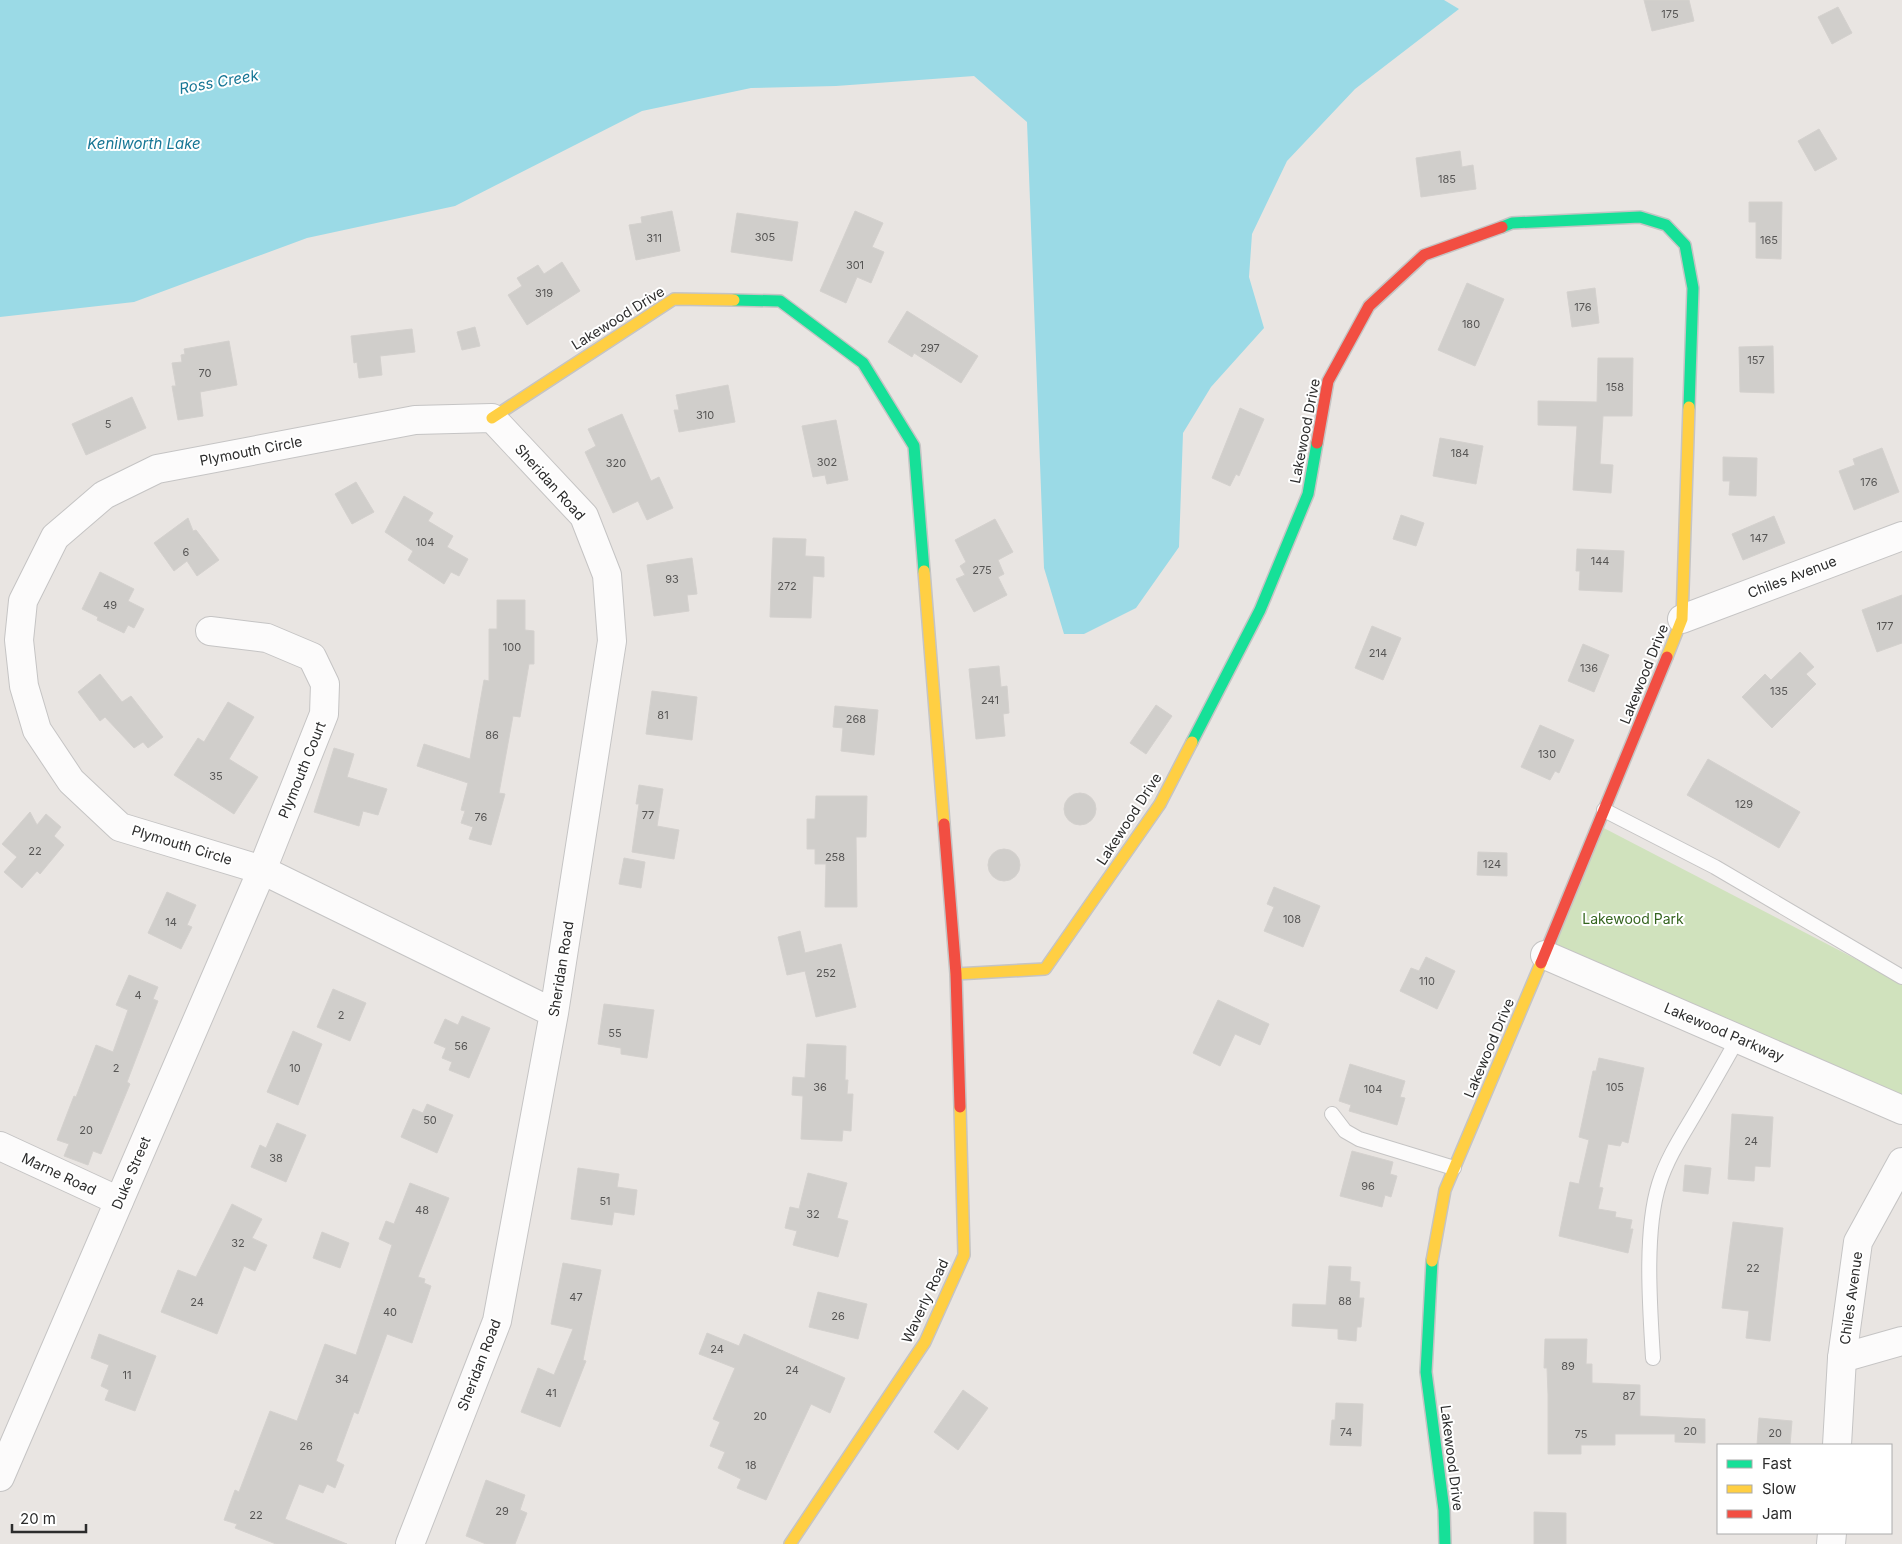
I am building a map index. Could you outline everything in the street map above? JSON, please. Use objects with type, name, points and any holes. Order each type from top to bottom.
[{"type":"street","name":"Lakewood Drive","points":[[492,418],[674,299],[780,301],[863,363],[914,446],[956,974],[1044,969],[1160,804],[1260,610],[1308,494],[1328,381],[1369,306],[1424,255],[1512,223],[1640,217],[1666,226],[1685,246],[1694,288],[1682,619],[1545,955],[1445,1190],[1430,1269],[1426,1372],[1444,1510],[1445,1544]]},
{"type":"street","name":"Plymouth Circle","points":[[492,418],[415,420],[157,469],[104,495],[55,537],[23,601],[19,640],[24,686],[38,730],[71,781],[120,827],[262,870],[554,1013]]},
{"type":"street","name":"Sheridan Road","points":[[410,1544],[498,1321],[554,1013],[612,641],[607,575],[584,516],[492,418]]},
{"type":"street","name":"Chiles Avenue","points":[[1682,619],[1902,536]]},
{"type":"street","name":"Plymouth Court","points":[[210,631],[267,638],[312,657],[325,684],[324,714],[262,870]]},
{"type":"street","name":"Duke Street","points":[[0,1477],[262,870]]},
{"type":"street","name":"Lakewood Parkway","points":[[1545,955],[1902,1110]]},
{"type":"street","name":"Waverly Road","points":[[790,1544],[925,1342],[964,1255],[956,974]]},
{"type":"street","name":"Marne Road","points":[[0,1146],[119,1201]]},
{"type":"street","name":"Chiles Avenue","points":[[1837,1444],[1842,1358],[1858,1242],[1902,1162]]},
{"type":"street","points":[[1842,1358],[1902,1341]]},
{"type":"lane","points":[[1604,810],[1715,868],[1902,977]]},
{"type":"lane","points":[[1653,1358],[1650,1302],[1651,1249],[1653,1208],[1659,1184],[1674,1148],[1738,1038]]},
{"type":"lane","points":[[1332,1114],[1345,1131],[1359,1139],[1454,1168]]},
{"type":"green space","name":"Lakewood Park","points":[[1598,825],[1902,983],[1902,1110],[1545,955]]},
{"type":"water","name":"Kenilworth Lake","points":[[0,0],[1444,0],[1459,9],[1355,89],[1287,161],[1252,234],[1249,277],[1264,328],[1211,387],[1183,433],[1179,547],[1136,608],[1084,634],[1064,634],[1044,568],[1027,122],[974,76],[836,86],[751,88],[642,111],[455,206],[307,238],[134,302],[0,317]]},
{"type":"building","points":[[1644,0],[1689,0],[1694,21],[1652,31]]},
{"type":"building","points":[[1838,7],[1852,33],[1832,44],[1818,17]]},
{"type":"building","points":[[1819,129],[1837,159],[1815,171],[1798,141]]},
{"type":"building","points":[[1460,151],[1462,167],[1473,165],[1476,189],[1421,197],[1416,158]]},
{"type":"building","points":[[1749,202],[1782,202],[1781,259],[1756,258],[1756,222],[1749,222]]},
{"type":"building","points":[[672,211],[680,251],[636,260],[629,225],[642,223],[641,217]]},
{"type":"building","points":[[855,211],[883,223],[872,247],[884,252],[871,283],[857,277],[846,303],[820,291]]},
{"type":"building","points":[[737,213],[798,222],[792,261],[731,252]]},
{"type":"building","points":[[562,262],[580,291],[527,325],[508,295],[522,286],[517,278],[538,265],[544,274]]},
{"type":"building","points":[[1467,283],[1504,299],[1475,366],[1438,350]]},
{"type":"building","points":[[1595,288],[1599,323],[1572,327],[1567,292]]},
{"type":"building","points":[[907,311],[978,356],[961,383],[914,353],[912,357],[888,342]]},
{"type":"building","points":[[475,327],[480,346],[462,350],[457,332]]},
{"type":"building","points":[[412,329],[415,352],[380,356],[382,375],[359,378],[357,362],[354,363],[351,336]]},
{"type":"building","points":[[229,341],[237,385],[200,392],[203,416],[178,420],[172,386],[176,386],[172,363],[182,362],[181,355],[185,354],[184,349]]},
{"type":"building","points":[[1773,346],[1774,393],[1740,392],[1739,347]]},
{"type":"building","points":[[1598,358],[1633,358],[1632,416],[1603,416],[1600,464],[1613,465],[1611,493],[1573,490],[1577,426],[1538,425],[1538,401],[1597,402]]},
{"type":"building","points":[[728,385],[735,422],[679,432],[674,410],[679,410],[676,395]]},
{"type":"building","points":[[132,397],[146,428],[86,455],[72,424]]},
{"type":"building","points":[[1240,408],[1264,419],[1239,476],[1236,474],[1230,486],[1212,478]]},
{"type":"building","points":[[622,414],[651,481],[659,477],[673,508],[647,520],[638,501],[613,513],[585,452],[596,446],[588,429]]},
{"type":"building","points":[[836,420],[848,480],[827,484],[825,475],[813,477],[802,426]]},
{"type":"building","points":[[1440,438],[1483,446],[1476,484],[1433,476]]},
{"type":"building","points":[[1882,448],[1899,492],[1854,510],[1839,471],[1855,465],[1853,459]]},
{"type":"building","points":[[1723,457],[1757,458],[1756,496],[1729,495],[1730,481],[1723,481]]},
{"type":"building","points":[[356,482],[374,512],[352,524],[335,494]]},
{"type":"building","points":[[404,496],[433,513],[428,521],[453,536],[447,547],[468,559],[459,576],[451,572],[444,584],[408,560],[413,551],[385,532]]},
{"type":"building","points":[[1401,515],[1424,523],[1416,546],[1393,539]]},
{"type":"building","points":[[1774,516],[1785,543],[1743,560],[1732,534]]},
{"type":"building","points":[[188,518],[193,531],[196,530],[219,560],[197,576],[187,561],[174,571],[154,543]]},
{"type":"building","points":[[995,519],[1013,552],[998,560],[1004,574],[998,577],[1007,595],[974,612],[956,579],[965,575],[960,566],[966,562],[955,540]]},
{"type":"building","points":[[773,538],[806,539],[805,556],[824,557],[824,577],[813,576],[811,618],[770,617]]},
{"type":"building","points":[[1577,549],[1624,551],[1622,592],[1579,590],[1580,571],[1576,571]]},
{"type":"building","points":[[692,558],[697,594],[687,595],[689,611],[654,616],[647,565]]},
{"type":"building","points":[[100,572],[134,589],[128,601],[144,609],[134,628],[128,625],[124,633],[97,620],[98,617],[82,609]]},
{"type":"building","points":[[1902,595],[1902,643],[1877,652],[1862,610]]},
{"type":"building","points":[[497,600],[525,600],[525,630],[534,631],[534,664],[529,664],[520,717],[513,716],[499,793],[505,794],[491,845],[469,839],[473,827],[461,823],[465,811],[461,810],[468,783],[417,766],[424,744],[470,759],[484,680],[489,681],[489,629],[497,629]]},
{"type":"building","points":[[1372,626],[1401,638],[1383,680],[1355,668]]},
{"type":"building","points":[[1583,644],[1609,655],[1594,692],[1568,681]]},
{"type":"building","points":[[1800,652],[1814,667],[1806,674],[1816,684],[1772,728],[1742,697],[1765,674],[1771,680]]},
{"type":"building","points":[[999,666],[1001,687],[1007,686],[1009,713],[1003,714],[1005,736],[976,739],[969,669]]},
{"type":"building","points":[[100,674],[122,702],[131,696],[163,737],[148,748],[143,742],[134,748],[105,717],[100,721],[78,692]]},
{"type":"building","points":[[652,691],[697,697],[692,740],[646,734]]},
{"type":"building","points":[[228,702],[254,717],[229,759],[258,777],[234,814],[174,775],[198,738],[204,742]]},
{"type":"building","points":[[1156,705],[1172,716],[1146,754],[1130,743]]},
{"type":"building","points":[[835,706],[878,710],[874,755],[841,751],[843,728],[833,727]]},
{"type":"building","points":[[1540,725],[1574,740],[1559,773],[1555,771],[1550,780],[1521,767]]},
{"type":"building","points":[[334,748],[354,754],[347,777],[387,789],[378,815],[363,811],[359,826],[314,812]]},
{"type":"building","points":[[1708,759],[1800,812],[1779,848],[1687,795]]},
{"type":"building","points":[[639,785],[663,789],[657,826],[679,830],[674,859],[632,852],[639,804],[636,804]]},
{"type":"building","points":[[1080,793],[1086,794],[1091,798],[1095,803],[1095,815],[1091,820],[1086,824],[1080,825],[1074,824],[1069,820],[1065,815],[1064,809],[1065,803],[1069,798],[1074,794]]},
{"type":"building","points":[[816,796],[867,796],[866,837],[856,837],[857,907],[825,907],[826,864],[815,864],[815,849],[807,849],[807,819],[815,819]]},
{"type":"building","points":[[30,812],[37,825],[46,814],[61,827],[54,836],[64,845],[40,874],[37,871],[22,888],[4,872],[17,857],[2,844]]},
{"type":"building","points":[[1004,849],[1010,850],[1015,854],[1019,859],[1019,871],[1015,876],[1010,880],[1004,881],[998,880],[993,876],[989,871],[988,865],[989,859],[993,854],[998,850]]},
{"type":"building","points":[[1478,852],[1507,853],[1507,876],[1477,875]]},
{"type":"building","points":[[624,858],[645,862],[641,888],[619,884]]},
{"type":"building","points":[[1274,887],[1320,906],[1303,947],[1264,931],[1274,907],[1267,904]]},
{"type":"building","points":[[167,892],[196,905],[187,925],[192,927],[181,949],[148,933]]},
{"type":"building","points":[[800,931],[805,953],[841,944],[856,1007],[816,1017],[805,971],[787,975],[778,937]]},
{"type":"building","points":[[1426,957],[1455,971],[1437,1009],[1400,991],[1411,968],[1419,971]]},
{"type":"building","points":[[129,975],[158,987],[153,999],[158,1001],[127,1082],[130,1084],[101,1154],[93,1151],[88,1165],[64,1156],[69,1144],[57,1140],[96,1045],[113,1052],[128,1010],[116,1005]]},
{"type":"building","points":[[333,989],[366,1003],[350,1041],[317,1027]]},
{"type":"building","points":[[1218,1000],[1269,1024],[1260,1045],[1235,1034],[1220,1066],[1193,1053]]},
{"type":"building","points":[[604,1004],[654,1010],[647,1058],[621,1054],[621,1048],[598,1044]]},
{"type":"building","points":[[462,1016],[490,1028],[469,1078],[449,1070],[452,1062],[442,1058],[446,1048],[434,1043],[445,1019],[458,1025]]},
{"type":"building","points":[[293,1031],[322,1044],[298,1105],[267,1092]]},
{"type":"building","points":[[807,1044],[846,1046],[845,1080],[848,1080],[847,1094],[853,1094],[851,1131],[843,1130],[842,1141],[801,1139],[803,1096],[792,1095],[793,1077],[805,1078]]},
{"type":"building","points":[[1599,1058],[1644,1068],[1628,1143],[1622,1141],[1620,1146],[1608,1144],[1599,1187],[1603,1188],[1598,1209],[1616,1212],[1615,1217],[1632,1220],[1630,1229],[1633,1229],[1628,1253],[1559,1236],[1570,1182],[1579,1184],[1589,1140],[1579,1137],[1593,1071],[1596,1071]]},
{"type":"building","points":[[1350,1064],[1405,1081],[1400,1097],[1405,1098],[1397,1125],[1349,1111],[1351,1105],[1339,1101]]},
{"type":"building","points":[[427,1104],[453,1115],[437,1153],[401,1137],[413,1109],[423,1113]]},
{"type":"building","points":[[1732,1114],[1773,1117],[1770,1167],[1755,1166],[1754,1181],[1728,1179]]},
{"type":"building","points":[[277,1123],[306,1135],[286,1182],[251,1167],[260,1145],[266,1148]]},
{"type":"building","points":[[1352,1151],[1393,1162],[1390,1174],[1397,1176],[1391,1197],[1385,1195],[1382,1207],[1340,1196]]},
{"type":"building","points":[[1685,1165],[1711,1168],[1708,1194],[1683,1191]]},
{"type":"building","points":[[578,1168],[619,1174],[617,1187],[637,1190],[634,1215],[614,1212],[612,1225],[571,1219]]},
{"type":"building","points":[[808,1173],[847,1183],[837,1218],[848,1221],[838,1257],[793,1245],[797,1231],[785,1228],[790,1207],[799,1209]]},
{"type":"building","points":[[410,1183],[449,1198],[418,1277],[425,1279],[424,1283],[431,1286],[412,1343],[387,1334],[358,1414],[354,1412],[336,1461],[344,1465],[335,1488],[327,1484],[323,1493],[299,1484],[285,1519],[347,1544],[276,1544],[235,1528],[237,1524],[224,1520],[235,1490],[239,1492],[270,1411],[297,1421],[325,1344],[356,1355],[392,1245],[379,1239],[386,1221],[394,1224]]},
{"type":"building","points":[[232,1204],[262,1219],[252,1238],[267,1245],[255,1271],[244,1266],[217,1334],[161,1312],[178,1270],[196,1277]]},
{"type":"building","points":[[1733,1222],[1783,1228],[1770,1341],[1746,1338],[1749,1311],[1722,1308]]},
{"type":"building","points":[[322,1232],[349,1243],[340,1268],[313,1258]]},
{"type":"building","points":[[563,1263],[601,1270],[583,1360],[586,1361],[560,1427],[521,1412],[538,1368],[554,1375],[573,1329],[551,1324]]},
{"type":"building","points":[[1329,1266],[1351,1267],[1350,1281],[1360,1282],[1359,1298],[1364,1298],[1361,1327],[1357,1327],[1356,1341],[1338,1339],[1338,1329],[1292,1326],[1293,1304],[1326,1305]]},
{"type":"building","points":[[818,1292],[867,1304],[858,1339],[809,1327]]},
{"type":"building","points":[[707,1333],[739,1346],[744,1334],[845,1378],[830,1413],[811,1404],[766,1500],[737,1488],[741,1479],[718,1468],[725,1452],[710,1446],[720,1422],[713,1419],[735,1368],[699,1354]]},
{"type":"building","points":[[99,1334],[156,1356],[135,1411],[105,1400],[109,1390],[101,1386],[109,1365],[91,1358]]},
{"type":"building","points":[[1545,1339],[1587,1339],[1586,1364],[1592,1364],[1592,1383],[1640,1385],[1640,1416],[1705,1419],[1705,1443],[1675,1442],[1675,1434],[1615,1434],[1615,1445],[1581,1445],[1581,1454],[1548,1454],[1547,1368],[1544,1368]]},
{"type":"building","points":[[963,1390],[988,1408],[958,1450],[934,1432]]},
{"type":"building","points":[[1336,1403],[1363,1404],[1361,1446],[1330,1445],[1332,1420],[1335,1420]]},
{"type":"building","points":[[1759,1418],[1792,1421],[1790,1444],[1757,1444]]},
{"type":"building","points":[[486,1480],[525,1495],[520,1510],[527,1513],[515,1544],[486,1544],[466,1536]]},
{"type":"building","points":[[1534,1512],[1566,1513],[1566,1544],[1534,1544]]},
{"type":"traffic: fast","points":[[1502,227],[1512,223],[1640,217],[1666,225],[1685,245],[1693,288],[1689,407]]},
{"type":"traffic: fast","points":[[734,300],[780,301],[863,363],[914,446],[924,571]]},
{"type":"traffic: fast","points":[[1192,742],[1260,610],[1308,494],[1317,443]]},
{"type":"traffic: fast","points":[[1432,1261],[1426,1372],[1444,1510],[1445,1544]]},
{"type":"traffic: slow","points":[[492,418],[674,299],[734,300]]},
{"type":"traffic: slow","points":[[1667,657],[1682,619],[1689,407]]},
{"type":"traffic: slow","points":[[924,571],[944,824]]},
{"type":"traffic: slow","points":[[956,974],[1045,969],[1160,804],[1192,742]]},
{"type":"traffic: slow","points":[[1432,1261],[1445,1190],[1541,963]]},
{"type":"traffic: slow","points":[[790,1544],[925,1342],[964,1255],[960,1107]]},
{"type":"traffic: jam","points":[[1317,443],[1328,381],[1369,306],[1424,255],[1502,227]]},
{"type":"traffic: jam","points":[[1541,963],[1667,657]]},
{"type":"traffic: jam","points":[[944,824],[956,974],[960,1107]]},
{"type":"water label","name":"Ross Creek","points":[[219,82]]}]
